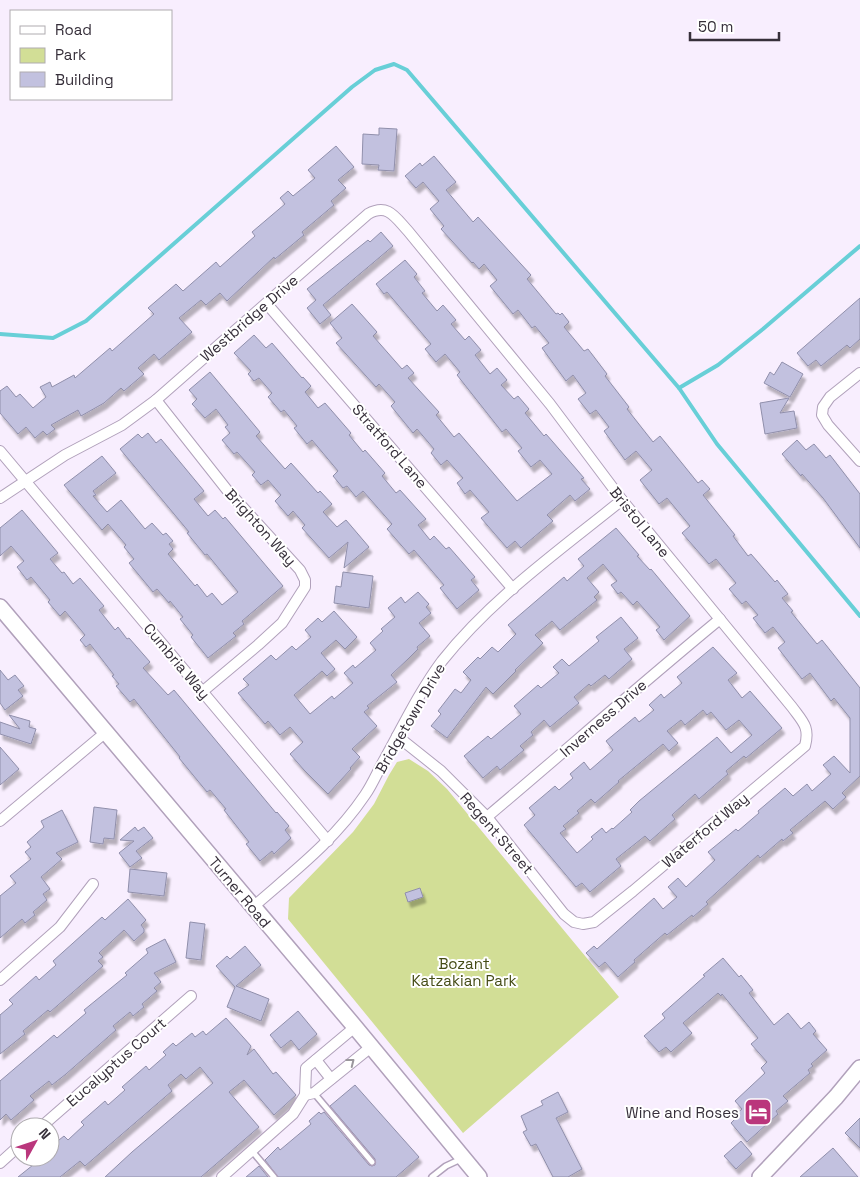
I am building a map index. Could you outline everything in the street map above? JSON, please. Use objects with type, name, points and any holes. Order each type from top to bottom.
[{"type":"main road","name":"Turner Road","points":[[0,608],[355,1027],[479,1177]]},
{"type":"main road","points":[[760,1177],[836,1097],[860,1068]]},
{"type":"street","name":"Westbridge Drive","points":[[0,498],[65,455],[122,425],[156,400],[368,214],[376,210],[381,209],[390,212],[408,230],[472,309]]},
{"type":"street","name":"Stratford Lane","points":[[267,304],[513,588]]},
{"type":"street","name":"Bristol Lane","points":[[472,309],[550,404],[622,500],[792,707],[808,735]]},
{"type":"street","points":[[860,373],[830,398],[822,410],[822,415],[828,425],[860,461]]},
{"type":"street","name":"Brighton Way","points":[[156,400],[227,490],[300,570],[305,580],[303,592],[282,623],[202,692]]},
{"type":"street","name":"Cumbria Way","points":[[0,451],[328,841]]},
{"type":"street","name":"Bridgetown Drive","points":[[253,907],[328,841],[366,794],[417,700],[441,663],[463,637],[513,588],[622,500]]},
{"type":"street","name":"Inverness Drive","points":[[486,818],[615,709],[662,666],[720,620]]},
{"type":"street","points":[[0,821],[106,732]]},
{"type":"street","name":"Waterford Way","points":[[594,922],[805,746],[808,735]]},
{"type":"street","name":"Regent Street","points":[[397,736],[441,771],[486,818],[564,914],[574,922],[583,924],[594,922]]},
{"type":"street","points":[[0,980],[60,927],[93,884]]},
{"type":"street","name":"Eucalyptus Court","points":[[52,1117],[191,996]]},
{"type":"street","points":[[309,1094],[304,1080],[306,1068],[355,1027]]},
{"type":"street","points":[[222,1177],[294,1114],[309,1094],[371,1047]]},
{"type":"street","points":[[316,1060],[331,1078]]},
{"type":"street","points":[[0,1163],[10,1154]]},
{"type":"lane","points":[[309,1094],[372,1162]]},
{"type":"lane","points":[[252,1150],[274,1177]]},
{"type":"lane","points":[[432,1177],[446,1166],[464,1158]]},
{"type":"green space","name":"Bozant Katzakian Park","points":[[409,759],[428,771],[447,789],[619,997],[463,1133],[288,919],[289,898],[353,832],[374,804],[397,762]]},
{"type":"building","points":[[379,128],[397,129],[394,171],[378,170],[379,165],[362,164],[363,134],[379,135]]},
{"type":"building","points":[[336,146],[354,167],[338,180],[346,188],[331,201],[334,205],[302,232],[304,235],[275,259],[274,257],[227,301],[220,293],[206,305],[201,300],[179,318],[192,332],[159,360],[154,354],[138,368],[144,374],[124,391],[121,388],[104,403],[81,416],[78,410],[51,425],[55,429],[47,435],[43,431],[35,438],[26,427],[18,434],[0,413],[0,391],[7,386],[16,397],[20,394],[33,408],[46,397],[40,387],[50,382],[52,387],[74,375],[75,378],[110,348],[112,351],[154,314],[148,308],[176,284],[183,291],[216,262],[220,267],[255,236],[252,232],[285,204],[280,198],[288,191],[293,196],[315,178],[308,170]]},
{"type":"building","points":[[434,156],[456,182],[446,190],[473,222],[478,217],[531,275],[527,279],[556,314],[560,315],[562,313],[569,322],[564,327],[584,351],[588,349],[607,374],[605,376],[629,407],[627,409],[653,442],[660,436],[698,483],[702,480],[710,489],[703,495],[735,535],[733,536],[748,556],[751,554],[775,582],[777,580],[788,594],[782,598],[793,611],[791,612],[817,644],[822,640],[860,688],[860,776],[842,793],[846,797],[833,809],[825,801],[790,830],[793,833],[783,841],[782,839],[760,858],[758,855],[706,902],[708,904],[667,935],[665,933],[618,977],[605,962],[599,967],[586,953],[594,946],[597,949],[654,898],[663,909],[677,897],[668,887],[678,878],[686,887],[715,860],[708,852],[736,829],[738,831],[785,788],[793,796],[807,784],[812,791],[831,774],[823,765],[834,756],[850,773],[850,718],[834,698],[831,701],[810,673],[802,679],[778,648],[785,642],[773,627],[765,633],[753,618],[758,615],[746,601],[742,604],[729,589],[736,583],[716,559],[709,564],[682,533],[690,526],[667,498],[659,504],[640,480],[652,470],[636,451],[625,460],[604,431],[609,427],[596,410],[590,414],[578,399],[586,393],[573,375],[566,381],[542,348],[549,343],[535,326],[532,328],[518,310],[513,314],[490,286],[497,280],[484,264],[479,269],[441,229],[444,226],[430,209],[439,201],[423,182],[416,188],[405,176],[420,163],[422,166]]},
{"type":"building","points":[[381,232],[393,246],[323,305],[331,315],[320,324],[307,308],[316,300],[307,289],[368,240],[370,242]]},
{"type":"building","points":[[405,260],[417,274],[414,277],[425,291],[422,293],[437,311],[443,305],[456,320],[451,324],[465,340],[469,336],[481,350],[475,355],[490,374],[497,368],[507,380],[501,385],[514,399],[518,396],[529,409],[525,413],[584,478],[581,479],[590,489],[575,501],[570,495],[547,515],[553,521],[521,548],[515,541],[507,548],[481,518],[489,512],[470,490],[465,494],[457,483],[463,478],[447,460],[441,465],[431,453],[434,449],[417,429],[413,433],[391,406],[395,402],[379,384],[376,387],[336,343],[342,338],[330,323],[352,304],[377,332],[373,336],[402,369],[407,365],[414,373],[408,378],[439,412],[436,415],[454,437],[459,433],[517,501],[552,474],[540,460],[531,467],[518,451],[522,448],[506,429],[502,432],[457,375],[460,372],[445,354],[436,362],[425,349],[431,344],[387,292],[384,294],[376,284]]},
{"type":"building","points":[[860,298],[860,339],[850,348],[847,345],[821,366],[816,360],[808,366],[797,353]]},
{"type":"building","points":[[254,335],[266,348],[272,343],[311,386],[305,392],[318,408],[325,403],[351,433],[349,435],[363,452],[365,450],[385,473],[382,476],[396,493],[400,490],[426,519],[418,525],[430,540],[434,536],[446,549],[449,547],[475,577],[471,580],[479,590],[457,609],[440,588],[444,585],[414,550],[409,554],[387,529],[392,524],[363,491],[356,497],[347,486],[343,488],[333,476],[338,471],[312,440],[307,444],[294,428],[297,426],[284,410],[281,412],[268,397],[272,393],[259,378],[254,381],[248,374],[251,371],[234,353]]},
{"type":"building","points":[[782,362],[803,374],[790,397],[764,383],[770,372],[774,375]]},
{"type":"building","points":[[210,372],[260,432],[256,436],[285,469],[291,463],[318,493],[320,491],[332,504],[323,512],[337,527],[346,520],[369,547],[344,568],[348,542],[329,558],[302,528],[305,525],[293,511],[288,516],[275,501],[281,495],[268,480],[261,485],[252,475],[255,472],[237,452],[234,454],[222,440],[230,433],[225,427],[228,425],[216,409],[205,418],[192,404],[197,399],[189,390]]},
{"type":"building","points":[[789,398],[780,413],[794,411],[797,428],[765,434],[760,403]]},
{"type":"building","points":[[148,433],[156,443],[161,439],[204,491],[194,499],[208,516],[215,510],[223,519],[225,517],[283,586],[242,621],[244,624],[233,633],[236,636],[208,658],[191,637],[193,635],[180,619],[183,617],[170,601],[169,603],[157,589],[153,592],[129,563],[134,559],[124,547],[126,545],[108,524],[102,530],[64,485],[102,456],[116,473],[93,491],[96,495],[93,496],[107,512],[121,500],[145,529],[152,523],[163,535],[166,533],[173,541],[169,544],[173,549],[168,554],[195,586],[197,584],[207,597],[212,593],[222,605],[238,592],[207,554],[205,555],[187,533],[189,532],[120,449],[138,434],[142,438]]},
{"type":"building","points":[[797,440],[806,450],[814,444],[826,458],[830,455],[860,494],[860,548],[823,498],[782,454]]},
{"type":"building","points":[[22,510],[58,553],[50,559],[62,573],[64,572],[73,584],[80,578],[104,606],[99,610],[115,630],[118,627],[150,662],[143,668],[168,695],[174,690],[276,813],[289,826],[285,830],[291,838],[274,854],[272,851],[260,861],[246,844],[249,842],[224,810],[226,809],[210,790],[207,792],[134,699],[130,702],[116,686],[119,684],[112,676],[114,675],[90,644],[86,647],[80,640],[85,635],[65,611],[60,616],[48,602],[50,600],[31,577],[27,580],[17,567],[24,561],[11,546],[0,556],[0,528]]},
{"type":"building","points":[[616,528],[639,555],[637,556],[651,569],[690,616],[664,640],[656,630],[660,627],[637,601],[633,605],[621,592],[618,594],[611,585],[617,581],[603,564],[587,578],[599,592],[594,597],[597,600],[560,630],[552,621],[535,635],[543,643],[493,694],[486,687],[447,738],[431,726],[441,714],[438,711],[455,689],[461,693],[471,680],[463,672],[478,657],[480,659],[492,647],[498,652],[516,634],[508,625],[564,577],[567,581],[584,566],[578,559]]},
{"type":"building","points":[[343,572],[373,576],[369,608],[334,603],[336,586],[341,587]]},
{"type":"building","points":[[418,592],[429,604],[426,607],[431,613],[419,623],[430,636],[391,675],[397,682],[367,706],[369,708],[364,712],[377,726],[352,749],[360,757],[328,794],[290,754],[303,742],[290,727],[280,735],[268,721],[265,724],[238,693],[249,685],[243,679],[271,655],[276,660],[292,646],[296,650],[311,637],[305,630],[318,618],[322,622],[334,611],[357,637],[345,649],[336,640],[321,653],[335,669],[327,676],[322,671],[294,695],[310,714],[332,696],[334,699],[353,683],[344,673],[353,665],[355,668],[376,650],[370,643],[383,631],[381,629],[395,617],[388,608],[401,597],[405,603]]},
{"type":"building","points":[[621,617],[638,638],[624,649],[632,659],[609,679],[605,675],[591,686],[589,684],[574,697],[579,703],[550,727],[544,720],[531,732],[533,735],[520,746],[524,750],[500,770],[497,766],[483,778],[464,756],[488,736],[491,739],[521,714],[514,706],[538,685],[541,688],[559,673],[553,667],[562,659],[569,666],[599,641],[596,637]]},
{"type":"building","points":[[713,647],[737,673],[728,680],[742,698],[750,691],[782,728],[746,758],[744,756],[726,771],[728,774],[699,799],[695,794],[672,815],[675,819],[650,841],[645,836],[616,859],[621,866],[590,892],[582,883],[576,887],[524,825],[535,815],[529,808],[555,786],[559,790],[573,778],[570,774],[584,762],[590,770],[613,750],[606,741],[635,717],[639,722],[654,710],[649,705],[661,694],[664,698],[682,683],[677,677]],"holes":[[[703,710],[707,715],[711,712],[726,730],[739,720],[752,735],[731,753],[717,737],[639,801],[630,810],[632,812],[613,829],[606,833],[602,828],[577,853],[560,833],[566,829],[563,826],[579,813],[577,811],[591,799],[595,803],[618,781],[663,744],[669,751],[678,743],[667,731],[681,720],[685,725]]]},
{"type":"building","points":[[0,670],[8,680],[15,675],[24,686],[18,690],[23,696],[5,710],[0,703]]},
{"type":"building","points":[[9,715],[30,721],[29,727],[36,729],[31,744],[0,734],[0,722],[20,729]]},
{"type":"building","points":[[0,747],[19,769],[0,785]]},
{"type":"building","points":[[94,807],[117,810],[114,839],[104,838],[103,844],[90,842]]},
{"type":"building","points":[[62,810],[78,842],[56,853],[62,859],[41,877],[50,889],[43,894],[47,900],[33,912],[35,915],[25,923],[22,919],[0,938],[0,896],[16,883],[10,876],[31,859],[25,852],[31,847],[27,842],[44,827],[41,821]]},
{"type":"building","points":[[135,827],[138,831],[144,827],[153,838],[136,851],[142,858],[130,867],[119,853],[134,841],[120,840]]},
{"type":"building","points":[[130,869],[167,873],[164,896],[128,892]]},
{"type":"building","points":[[420,888],[423,897],[408,902],[405,893]]},
{"type":"building","points":[[128,899],[146,920],[141,925],[144,932],[134,941],[124,930],[99,953],[103,957],[98,961],[103,966],[50,1012],[48,1010],[23,1031],[25,1034],[0,1054],[0,1015],[13,1004],[9,1000],[36,976],[39,980],[56,965],[53,961],[102,917],[105,920]]},
{"type":"building","points":[[190,922],[205,924],[201,960],[186,958]]},
{"type":"building","points":[[165,939],[176,962],[154,973],[161,982],[154,988],[157,991],[142,1004],[144,1007],[133,1016],[130,1012],[113,1026],[116,1030],[52,1085],[49,1081],[30,1096],[34,1100],[14,1117],[10,1117],[10,1119],[6,1114],[0,1120],[0,1081],[54,1035],[57,1038],[86,1013],[84,1010],[127,975],[125,973],[148,953],[146,949]]},
{"type":"building","points":[[245,946],[261,965],[236,986],[269,999],[261,1021],[227,1007],[235,987],[216,966],[227,956],[230,959]]},
{"type":"building","points":[[723,958],[739,977],[741,975],[753,990],[749,993],[774,1025],[788,1013],[801,1029],[809,1022],[816,1031],[813,1034],[827,1050],[811,1064],[813,1066],[808,1070],[810,1073],[783,1096],[788,1101],[776,1111],[778,1114],[747,1142],[731,1123],[736,1118],[734,1116],[742,1109],[735,1101],[765,1073],[761,1068],[767,1062],[751,1044],[758,1038],[722,994],[721,996],[718,993],[683,1023],[692,1033],[671,1052],[666,1047],[659,1052],[644,1036],[665,1018],[662,1014]]},
{"type":"building","points":[[298,1011],[317,1034],[299,1050],[291,1040],[281,1048],[270,1035]]},
{"type":"building","points":[[226,1018],[251,1046],[247,1055],[254,1049],[273,1074],[276,1072],[296,1095],[274,1115],[244,1080],[229,1092],[259,1127],[201,1177],[105,1177],[213,1083],[200,1067],[186,1079],[181,1074],[168,1085],[172,1091],[85,1166],[80,1161],[60,1177],[18,1177],[30,1167],[60,1167],[60,1139],[64,1136],[68,1140],[84,1125],[81,1122],[105,1101],[108,1105],[125,1090],[122,1087],[146,1066],[149,1070],[166,1055],[163,1052],[173,1043],[176,1046],[192,1033],[195,1037],[203,1031],[206,1035]]},
{"type":"building","points":[[355,1085],[419,1157],[396,1177],[278,1177],[265,1160],[278,1147],[280,1150],[311,1124],[309,1121],[319,1112],[321,1114],[324,1112],[369,1165],[375,1165],[375,1159],[330,1106]]},
{"type":"building","points":[[558,1092],[568,1112],[556,1118],[582,1169],[568,1177],[553,1177],[536,1144],[531,1146],[523,1132],[527,1130],[521,1116],[543,1105],[541,1101]]},
{"type":"building","points":[[860,1118],[860,1148],[845,1133]]},
{"type":"building","points":[[741,1141],[752,1154],[736,1169],[724,1156]]},
{"type":"building","points":[[833,1148],[858,1177],[800,1177]]},
{"type":"building","points":[[259,1166],[268,1177],[246,1177]]},
{"type":"waterway","points":[[0,334],[53,338],[86,321],[352,87],[375,70],[394,64],[407,70],[679,388],[717,444],[860,616]]},
{"type":"waterway","points":[[679,388],[718,365],[860,246]]},
{"type":"place","name":"Wine and Roses","points":[[758,1112]]}]
